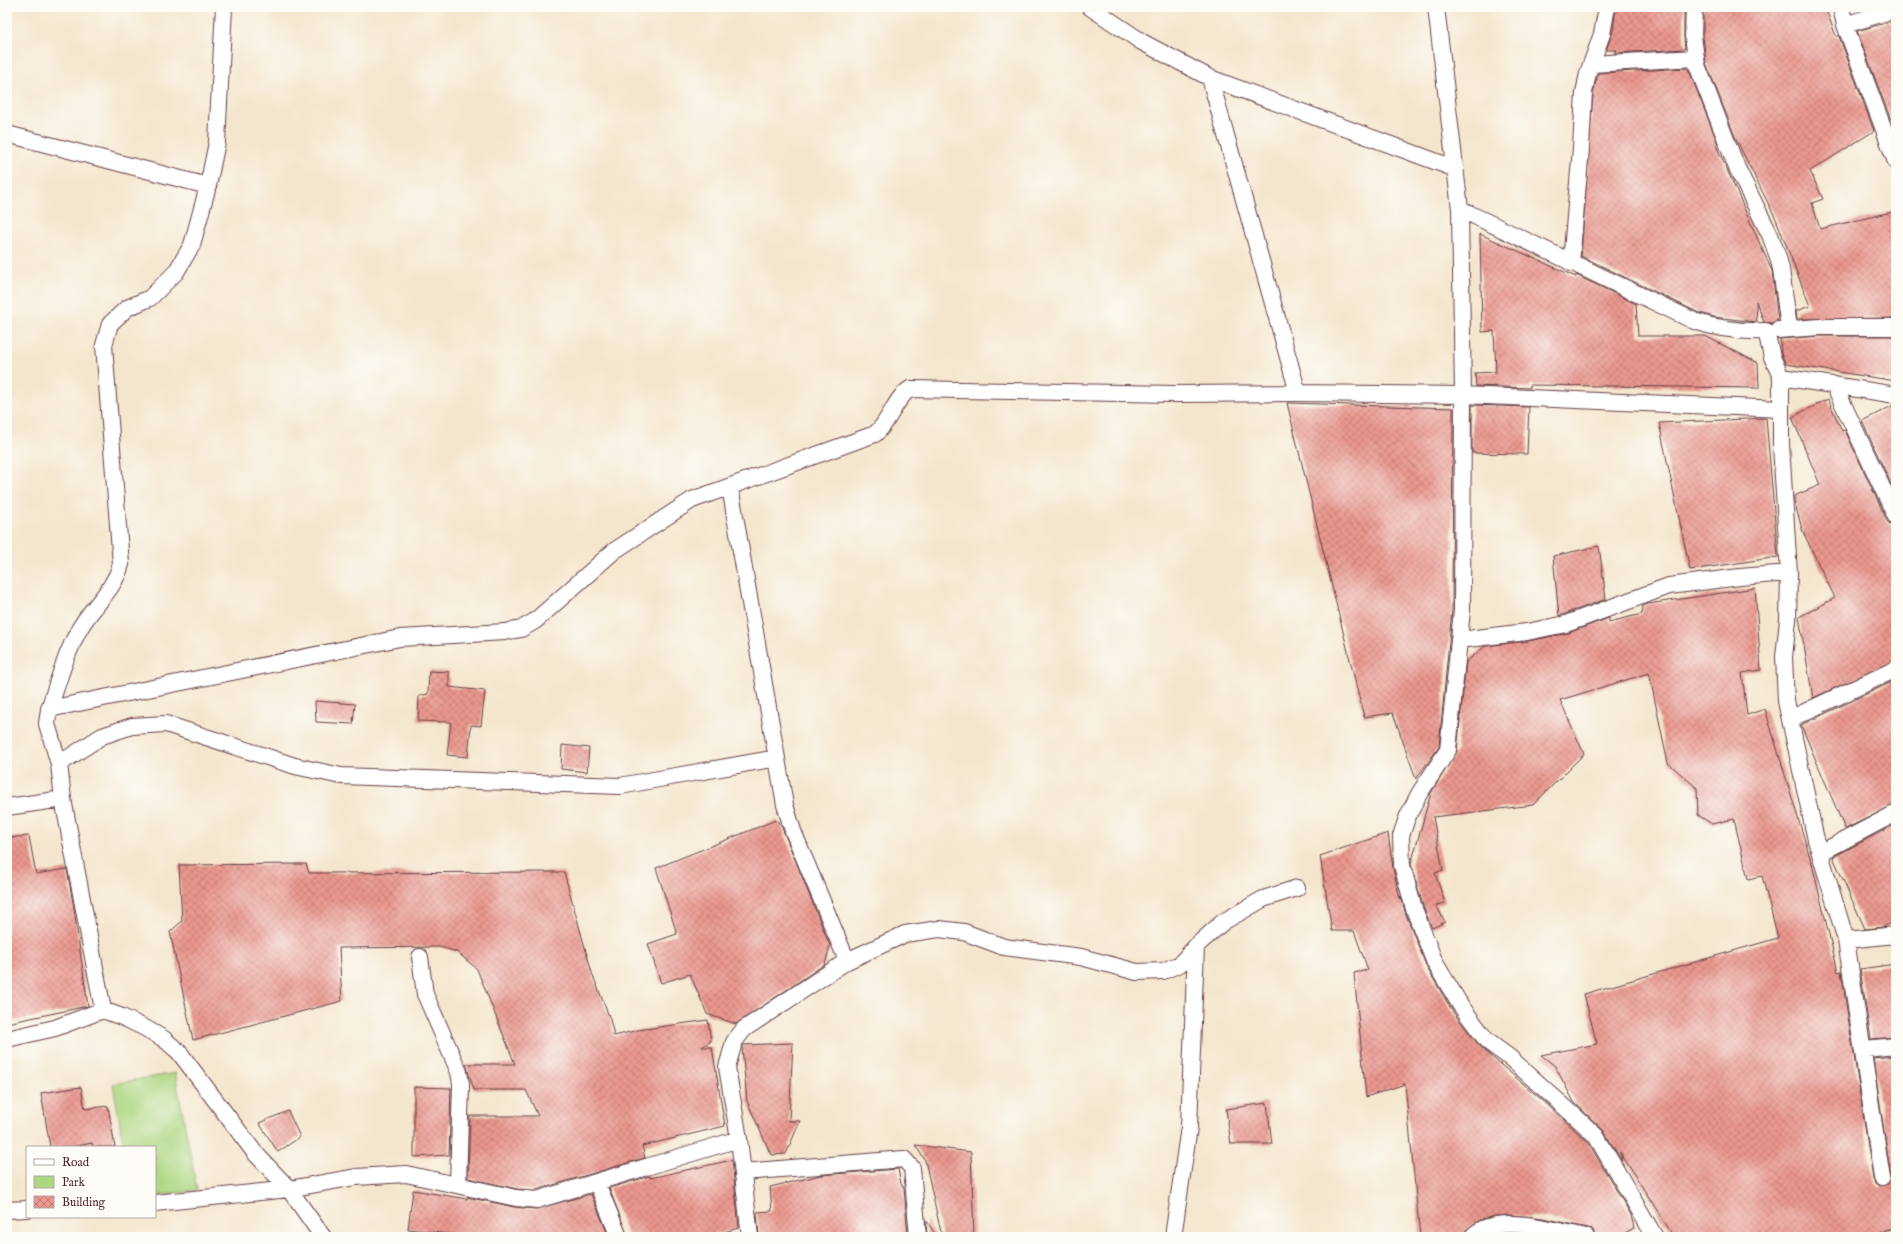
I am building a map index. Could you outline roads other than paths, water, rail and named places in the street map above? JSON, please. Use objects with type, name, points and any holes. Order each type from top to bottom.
[{"type":"street","points":[[103,1010],[63,799],[59,764],[47,724],[49,709],[70,649],[80,628],[117,578],[121,564],[104,345],[110,324],[127,308],[150,298],[176,272],[192,244],[208,186],[217,142],[224,7]]},
{"type":"street","points":[[1090,7],[1142,42],[1210,78],[1456,169]]},
{"type":"street","points":[[1436,7],[1460,208],[1463,395],[1462,610],[1448,750],[1419,794],[1401,836],[1402,865],[1414,909],[1435,963],[1461,1006],[1487,1041],[1509,1056],[1596,1136],[1655,1237]]},
{"type":"street","points":[[1571,263],[1581,148],[1584,93],[1588,73],[1602,34],[1607,7]]},
{"type":"street","points":[[1694,7],[1693,36],[1695,58],[1703,84],[1737,168],[1770,235],[1778,257],[1789,328]]},
{"type":"street","points":[[1841,7],[1845,25],[1896,162]]},
{"type":"street","points":[[1845,25],[1896,9]]},
{"type":"street","points":[[1592,64],[1695,58]]},
{"type":"street","points":[[1210,78],[1298,393]]},
{"type":"street","points":[[7,134],[208,186]]},
{"type":"street","points":[[1460,208],[1571,263],[1694,321],[1714,327],[1743,332],[1789,328],[1896,327]]},
{"type":"street","points":[[1766,331],[1772,357],[1781,377],[1781,445],[1789,573],[1788,620],[1784,657],[1786,701],[1820,853],[1846,940],[1864,1049],[1882,1178]]},
{"type":"street","points":[[1781,377],[1896,395]]},
{"type":"street","points":[[1834,385],[1896,517]]},
{"type":"street","points":[[49,709],[328,651],[400,638],[505,632],[521,629],[535,621],[614,551],[692,500],[875,434],[881,429],[903,394],[910,389],[1174,394],[1298,393],[1463,395],[1781,409]]},
{"type":"street","points":[[730,487],[785,805],[793,831],[847,961]]},
{"type":"street","points":[[1460,640],[1527,632],[1566,624],[1670,586],[1740,577],[1789,573]]},
{"type":"street","points":[[1790,719],[1896,669]]},
{"type":"street","points":[[59,764],[102,736],[132,726],[166,724],[295,766],[341,776],[620,786],[777,758]]},
{"type":"street","points":[[7,807],[63,799]]},
{"type":"street","points":[[1820,853],[1896,813]]},
{"type":"street","points":[[750,1237],[739,1140],[727,1067],[734,1042],[744,1029],[847,961],[905,934],[939,929],[964,932],[1004,947],[1080,957],[1136,972],[1162,971],[1180,964],[1196,946],[1223,922],[1263,899],[1296,888]]},
{"type":"street","points":[[1846,940],[1896,935]]},
{"type":"street","points":[[1173,1237],[1188,1127],[1196,946]]},
{"type":"street","points":[[420,957],[425,994],[459,1072],[461,1084],[458,1184]]},
{"type":"street","points":[[7,1040],[55,1028],[103,1010],[122,1017],[164,1039],[179,1052],[254,1153],[289,1189],[323,1237]]},
{"type":"street","points":[[1864,1049],[1896,1046]]},
{"type":"street","points":[[156,1203],[289,1189],[356,1177],[406,1174],[529,1200],[537,1200],[739,1140]]},
{"type":"street","points":[[743,1172],[904,1159],[912,1168],[918,1237]]},
{"type":"street","points":[[597,1183],[619,1237]]},
{"type":"street","points":[[7,1210],[26,1209]]},
{"type":"street","points":[[1472,1237],[1482,1228],[1490,1225],[1510,1224],[1586,1237]]}]
